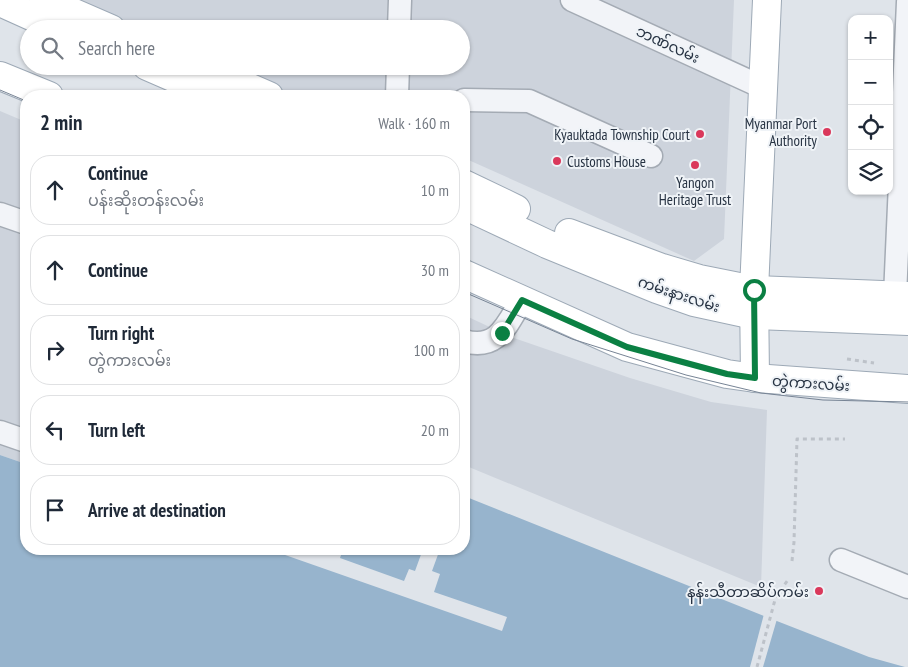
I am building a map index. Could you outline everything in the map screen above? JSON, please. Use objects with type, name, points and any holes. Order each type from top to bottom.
[{"type":"main road","points":[[44,0],[90,20]]},
{"type":"main road","points":[[755,378],[754,302],[767,0]]},
{"type":"main road","points":[[7,3],[42,20]]},
{"type":"main road","points":[[168,75],[202,90]]},
{"type":"main road","points":[[220,75],[255,90]]},
{"type":"main road","points":[[0,76],[35,90]]},
{"type":"main road","name":"ကမ်းနားလမ်း","points":[[470,188],[551,236]]},
{"type":"main road","name":"ကမ်းနားလမ်း","points":[[470,207],[551,236],[699,279],[754,302],[908,321]]},
{"type":"main road","name":"တွဲကားလမ်း","points":[[470,277],[627,347],[727,374],[755,378],[908,389]]},
{"type":"main road","name":"ကမ်းနားလမ်း","points":[[754,302],[901,296]]},
{"type":"street","points":[[399,20],[400,0]]},
{"type":"street","name":"ဘဏ်လမ်း","points":[[572,0],[764,88]]},
{"type":"street","points":[[901,296],[908,2]]},
{"type":"street","points":[[397,90],[398,75]]},
{"type":"street","points":[[470,100],[529,101],[651,156]]},
{"type":"street","points":[[0,214],[20,221]]},
{"type":"street","points":[[470,342],[479,344],[502,333],[522,300]]},
{"type":"street","points":[[0,432],[20,439]]},
{"type":"street","points":[[841,560],[908,587]]},
{"type":"path","points":[[847,358],[875,363]]},
{"type":"path","points":[[792,561],[797,439],[845,439]]},
{"type":"path","points":[[757,667],[776,596],[788,580]]},
{"type":"shaded area","points":[[78,0],[734,0],[724,239],[694,261],[470,161],[470,90],[282,90],[248,75],[470,75],[470,20],[123,20]]},
{"type":"shaded area","points":[[0,111],[20,119],[20,462],[0,455]]},
{"type":"shaded area","points":[[470,318],[511,337],[630,378],[711,402],[767,410],[761,587],[470,467]]},
{"type":"water","points":[[0,455],[20,462],[20,555],[470,555],[470,498],[869,657],[905,667],[0,667]]},
{"type":"pier","points":[[285,555],[341,555],[340,558],[404,581],[409,569],[415,571],[421,555],[438,555],[432,571],[440,574],[434,592],[507,617],[502,631]]},
{"type":"pier","points":[[764,614],[777,619],[763,667],[750,667]]},
{"type":"tram line","points":[[0,90],[20,98]]},
{"type":"tram line","points":[[470,295],[572,339],[686,375],[761,393],[823,400],[908,402]]},
{"type":"place","name":"Myanmar Port Authority","points":[[827,132]]},
{"type":"place","name":"Kyauktada Township Court","points":[[700,134]]},
{"type":"place","name":"Customs House","points":[[557,161]]},
{"type":"place","name":"Yangon Heritage Trust","points":[[695,165]]},
{"type":"place","name":"နန်းသီတာဆိပ်ကမ်း","points":[[819,591]]},
{"type":"route","points":[[502,333],[522,300],[627,347],[727,374],[755,378],[754,290]]}]
